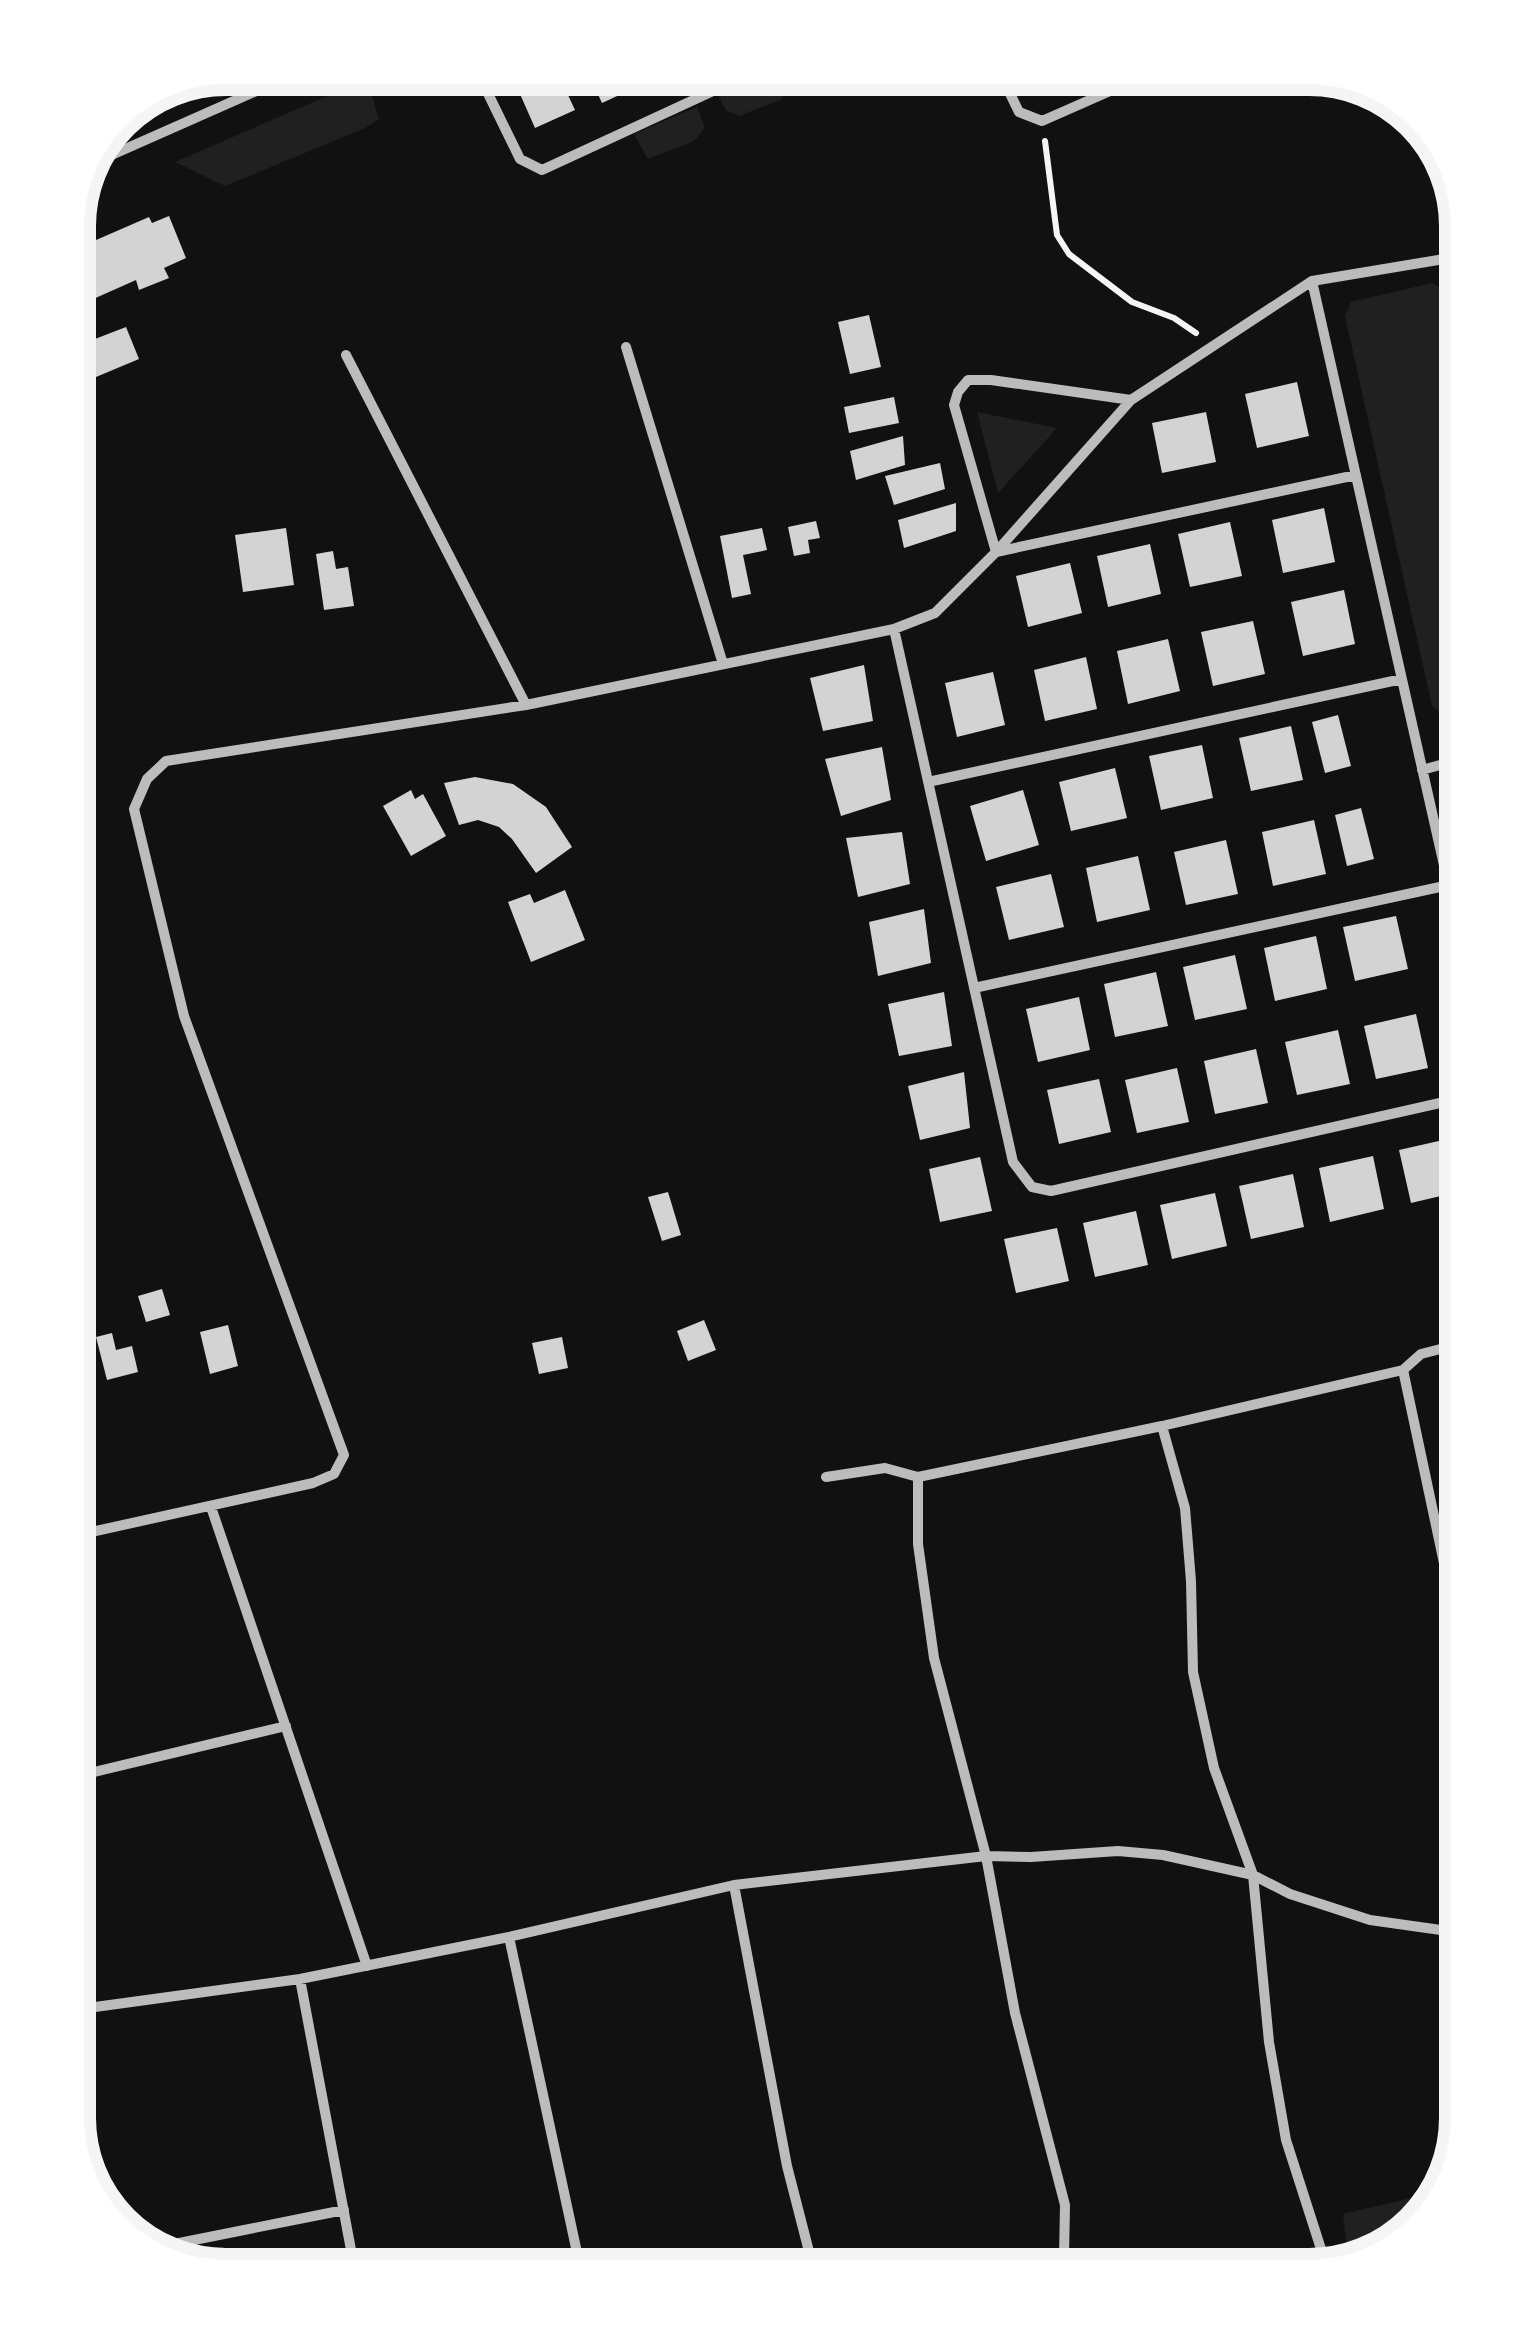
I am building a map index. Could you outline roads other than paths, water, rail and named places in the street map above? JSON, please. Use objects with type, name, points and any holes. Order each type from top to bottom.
[{"type":"street","points":[[111,154],[256,90]]},
{"type":"street","points":[[487,90],[520,160],[542,170],[715,90]]},
{"type":"street","points":[[1008,90],[1019,112],[1042,121],[1112,90]]},
{"type":"street","points":[[90,1532],[276,1493],[334,1474],[344,1454],[184,1016],[134,809],[146,780],[166,760],[526,705],[894,629],[934,614],[996,552],[1130,400],[1312,281],[1445,261]]},
{"type":"street","points":[[1312,281],[1445,868]]},
{"type":"street","points":[[626,348],[723,664]]},
{"type":"street","points":[[346,355],[526,705]]},
{"type":"street","points":[[996,552],[954,405],[968,380],[1130,400]]},
{"type":"street","points":[[996,552],[1356,475]]},
{"type":"street","points":[[894,629],[1014,1162],[1032,1187],[1052,1191],[1445,1102]]},
{"type":"street","points":[[928,782],[1402,679]]},
{"type":"street","points":[[1422,770],[1445,764]]},
{"type":"street","points":[[974,988],[1445,886]]},
{"type":"street","points":[[826,1478],[885,1468],[918,1476],[1162,1426],[1402,1370],[1421,1354],[1445,1348]]},
{"type":"street","points":[[1402,1370],[1445,1569]]},
{"type":"street","points":[[1162,1426],[1185,1508],[1192,1580],[1194,1672],[1214,1768],[1253,1875],[1269,2042],[1286,2140],[1321,2250]]},
{"type":"street","points":[[918,1476],[918,1544],[934,1658],[986,1856],[1015,2014],[1066,2206],[1064,2254]]},
{"type":"street","points":[[210,1507],[367,1966]]},
{"type":"street","points":[[90,1773],[286,1726]]},
{"type":"street","points":[[90,2008],[300,1979],[734,1886],[986,1856],[1118,1851],[1178,1857],[1253,1875],[1303,1899],[1356,1916],[1445,1931]]},
{"type":"street","points":[[734,1886],[788,2166],[810,2254]]},
{"type":"street","points":[[509,1937],[576,2254]]},
{"type":"street","points":[[300,1979],[352,2254]]},
{"type":"street","points":[[175,2244],[344,2210]]}]
